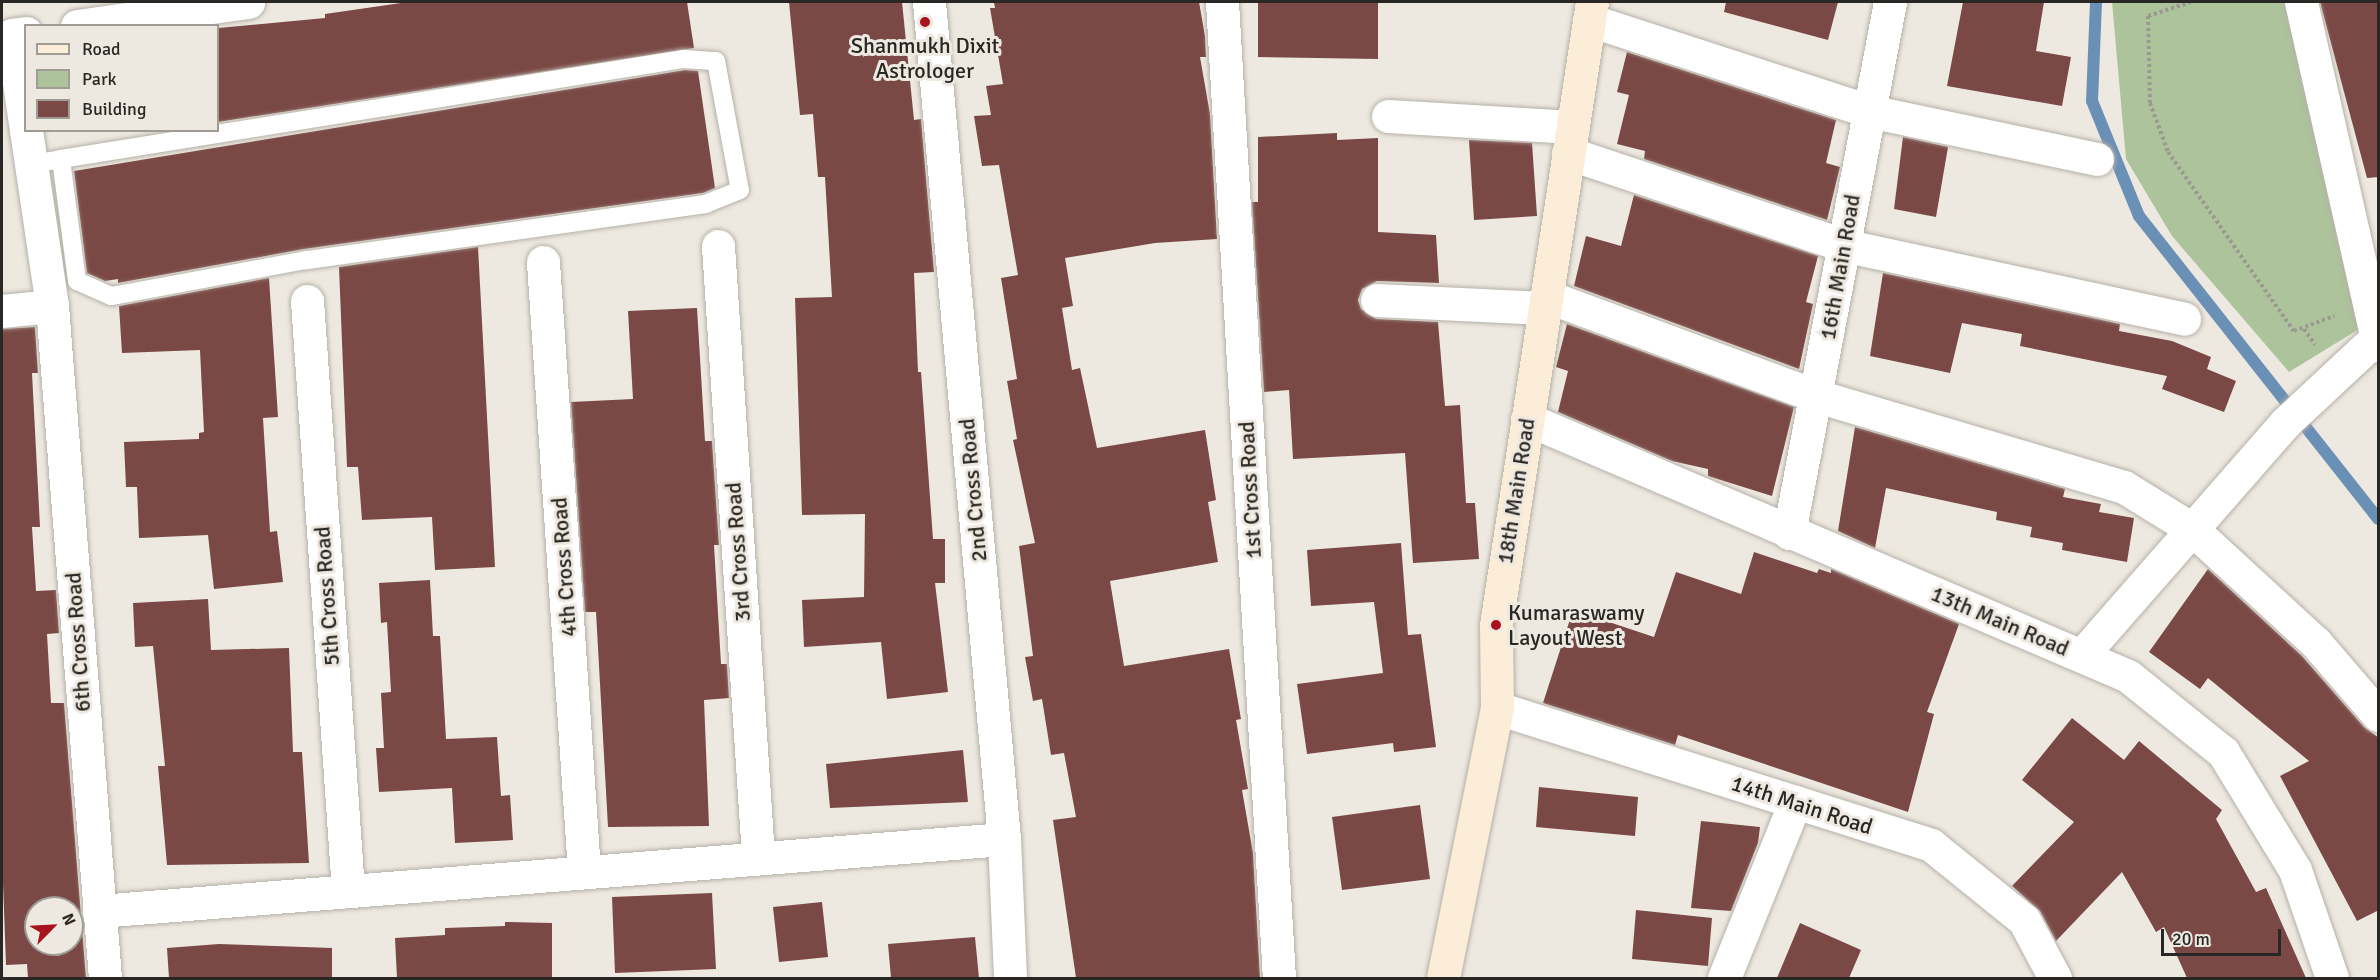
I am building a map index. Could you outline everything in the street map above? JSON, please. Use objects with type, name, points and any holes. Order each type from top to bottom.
[{"type":"street","points":[[91,24],[248,2]]},
{"type":"street","name":"2nd Cross Road","points":[[929,2],[1004,839],[1010,978]]},
{"type":"street","name":"1st Cross Road","points":[[1222,2],[1279,978]]},
{"type":"street","name":"16th Main Road","points":[[1789,533],[1817,396],[1890,2]]},
{"type":"street","points":[[2082,655],[2285,423],[2377,341],[2301,2]]},
{"type":"street","points":[[1590,11],[1869,111],[2097,159]]},
{"type":"street","name":"18th Main Road","points":[[1443,978],[1497,708],[1496,625],[1590,11]]},
{"type":"street","name":"6th Cross Road","points":[[24,33],[12,35],[24,116]]},
{"type":"street","points":[[1388,116],[1571,140],[1844,245],[2184,319]]},
{"type":"street","name":"6th Cross Road","points":[[27,132],[46,162],[52,306],[105,978]]},
{"type":"street","name":"3rd Cross Road","points":[[718,246],[758,857]]},
{"type":"street","name":"4th Cross Road","points":[[543,262],[584,872]]},
{"type":"street","points":[[1377,300],[1545,302],[1817,396],[2124,488],[2192,530],[2316,643],[2379,715]]},
{"type":"street","name":"5th Cross Road","points":[[307,301],[348,891]]},
{"type":"street","points":[[2,311],[52,306]]},
{"type":"street","name":"13th Main Road","points":[[1527,419],[1789,533],[2128,676],[2223,752],[2295,870],[2332,978]]},
{"type":"street","name":"14th Main Road","points":[[1497,708],[1931,845],[2024,920],[2055,978]]},
{"type":"street","points":[[1724,978],[1795,802]]},
{"type":"street","points":[[99,911],[1004,839]]},
{"type":"lane","points":[[684,59],[716,61],[740,190],[706,204],[306,260],[111,297],[77,281],[46,162],[684,59]]},
{"type":"path","points":[[2191,2],[2148,16],[2150,103],[2168,152],[2294,331],[2304,329]]},
{"type":"green space","points":[[2112,2],[2290,2],[2364,326],[2289,372],[2172,236],[2126,159]]},
{"type":"building","points":[[408,2],[687,2],[694,48],[219,122],[219,28],[325,18],[325,14]]},
{"type":"building","points":[[789,2],[902,2],[914,120],[921,119],[934,272],[914,273],[918,372],[921,372],[933,539],[945,539],[945,583],[935,583],[948,692],[887,699],[881,642],[804,647],[802,600],[864,597],[865,514],[802,515],[795,298],[832,297],[825,177],[818,177],[813,114],[800,115]]},
{"type":"building","points":[[994,2],[1199,2],[1205,36],[1206,57],[1200,57],[1210,114],[1217,239],[1155,243],[1065,258],[1073,306],[1062,308],[1072,370],[1080,368],[1097,448],[1205,430],[1216,500],[1208,502],[1218,562],[1110,581],[1124,666],[1229,649],[1241,719],[1236,720],[1248,789],[1242,790],[1253,853],[1260,978],[1076,978],[1053,820],[1076,817],[1064,753],[1051,755],[1042,699],[1033,701],[1025,657],[1033,656],[1019,546],[1035,543],[1013,440],[1017,439],[1007,381],[1017,379],[1001,278],[1018,275],[999,165],[982,166],[974,116],[991,115],[986,86],[1003,84],[990,8],[995,8]]},
{"type":"building","points":[[1258,2],[1378,2],[1378,59],[1258,57]]},
{"type":"building","points":[[1726,2],[1838,2],[1828,40],[1724,12]]},
{"type":"building","points":[[1963,2],[2044,2],[2036,51],[2071,57],[2062,106],[1947,86]]},
{"type":"building","points":[[2320,2],[2379,2],[2379,177],[2367,178]]},
{"type":"building","points":[[1627,52],[1836,120],[1826,163],[1840,167],[1827,220],[1644,159],[1645,151],[1617,144],[1629,95],[1617,92]]},
{"type":"building","points":[[685,70],[698,71],[715,188],[703,193],[304,249],[118,283],[118,279],[105,281],[87,273],[74,171]]},
{"type":"building","points":[[1337,133],[1337,140],[1378,138],[1378,232],[1436,235],[1439,283],[1377,281],[1362,289],[1358,300],[1361,309],[1376,319],[1438,322],[1445,406],[1460,405],[1466,503],[1475,503],[1479,559],[1413,563],[1405,453],[1293,459],[1289,390],[1264,392],[1252,202],[1258,202],[1258,137]]},
{"type":"building","points":[[1903,137],[1948,147],[1936,217],[1894,209]]},
{"type":"building","points":[[1469,140],[1532,143],[1537,216],[1474,220]]},
{"type":"building","points":[[1634,195],[1818,256],[1806,302],[1813,304],[1799,369],[1574,286],[1586,236],[1621,246]]},
{"type":"building","points":[[478,247],[495,567],[435,570],[432,517],[362,520],[358,467],[347,467],[339,267]]},
{"type":"building","points":[[1883,273],[2120,324],[2119,331],[2172,341],[2211,357],[2207,369],[2236,381],[2224,412],[2162,389],[2167,376],[2020,346],[2022,334],[1962,323],[1950,373],[1870,356]]},
{"type":"building","points":[[269,278],[278,417],[263,418],[270,532],[277,531],[283,582],[214,589],[208,535],[139,538],[137,487],[126,487],[124,442],[199,439],[199,433],[204,432],[200,350],[122,353],[119,306]]},
{"type":"building","points":[[697,308],[705,441],[712,441],[719,545],[714,545],[721,664],[727,664],[729,698],[704,700],[709,826],[608,827],[596,612],[585,612],[571,402],[633,399],[628,311]]},
{"type":"building","points":[[1567,324],[1794,407],[1772,496],[1708,476],[1708,469],[1672,461],[1558,412],[1568,371],[1556,367]]},
{"type":"building","points":[[35,327],[38,373],[32,373],[40,527],[32,527],[36,591],[56,590],[59,633],[47,634],[51,703],[64,703],[79,896],[24,896],[24,956],[84,956],[84,953],[86,978],[28,978],[27,964],[6,965],[2,856],[2,329]]},
{"type":"building","points":[[1855,427],[2065,489],[2063,497],[2101,504],[2099,512],[2134,518],[2127,562],[2062,550],[2063,543],[2030,537],[2032,527],[1996,520],[1997,512],[1886,488],[1875,548],[1838,531]]},
{"type":"building","points":[[1401,543],[1408,635],[1421,634],[1436,747],[1394,752],[1393,743],[1307,754],[1297,684],[1383,673],[1374,602],[1311,606],[1307,550]]},
{"type":"building","points":[[1754,552],[1817,573],[1819,569],[1831,573],[1831,569],[1959,624],[1927,712],[1934,714],[1908,812],[1678,735],[1675,745],[1543,703],[1573,610],[1654,637],[1676,572],[1741,594]]},
{"type":"building","points":[[2208,569],[2302,656],[2364,727],[2379,738],[2379,910],[2357,921],[2280,776],[2309,761],[2208,678],[2200,689],[2149,652]]},
{"type":"building","points":[[430,580],[433,636],[440,636],[446,739],[497,737],[501,796],[510,795],[513,840],[455,843],[452,788],[379,792],[376,748],[384,748],[381,693],[391,692],[387,622],[381,623],[379,583]]},
{"type":"building","points":[[208,599],[211,650],[289,648],[293,752],[302,752],[309,863],[167,865],[158,766],[165,766],[153,646],[135,647],[133,603]]},
{"type":"building","points":[[2072,718],[2124,760],[2139,741],[2222,810],[2216,819],[2256,892],[2266,888],[2306,978],[2187,978],[2164,927],[2156,932],[2122,872],[2056,941],[2040,911],[2012,886],[2074,822],[2022,780]]},
{"type":"building","points":[[963,750],[968,802],[830,808],[826,764]]},
{"type":"building","points":[[1539,787],[1638,797],[1635,836],[1536,827]]},
{"type":"building","points":[[1420,805],[1430,879],[1342,890],[1332,817]]},
{"type":"building","points":[[1701,821],[1760,827],[1758,843],[1731,911],[1691,908]]},
{"type":"building","points":[[712,893],[716,969],[615,973],[612,897]]},
{"type":"building","points":[[822,902],[828,957],[779,962],[773,907]]},
{"type":"building","points":[[1636,910],[1712,918],[1708,966],[1632,959]]},
{"type":"building","points":[[505,922],[552,923],[552,978],[397,978],[395,938],[445,935],[445,928],[505,926]]},
{"type":"building","points":[[1800,923],[1861,950],[1849,978],[1777,978]]},
{"type":"building","points":[[975,937],[979,978],[891,978],[888,944]]},
{"type":"building","points":[[219,944],[332,948],[332,978],[169,978],[167,948]]},
{"type":"waterway","points":[[2096,2],[2092,101],[2139,216],[2378,519]]},
{"type":"place","name":"Shanmukh Dixit Astrologer","points":[[925,22]]},
{"type":"place","name":"Kumaraswamy Layout West","points":[[1496,625]]}]
